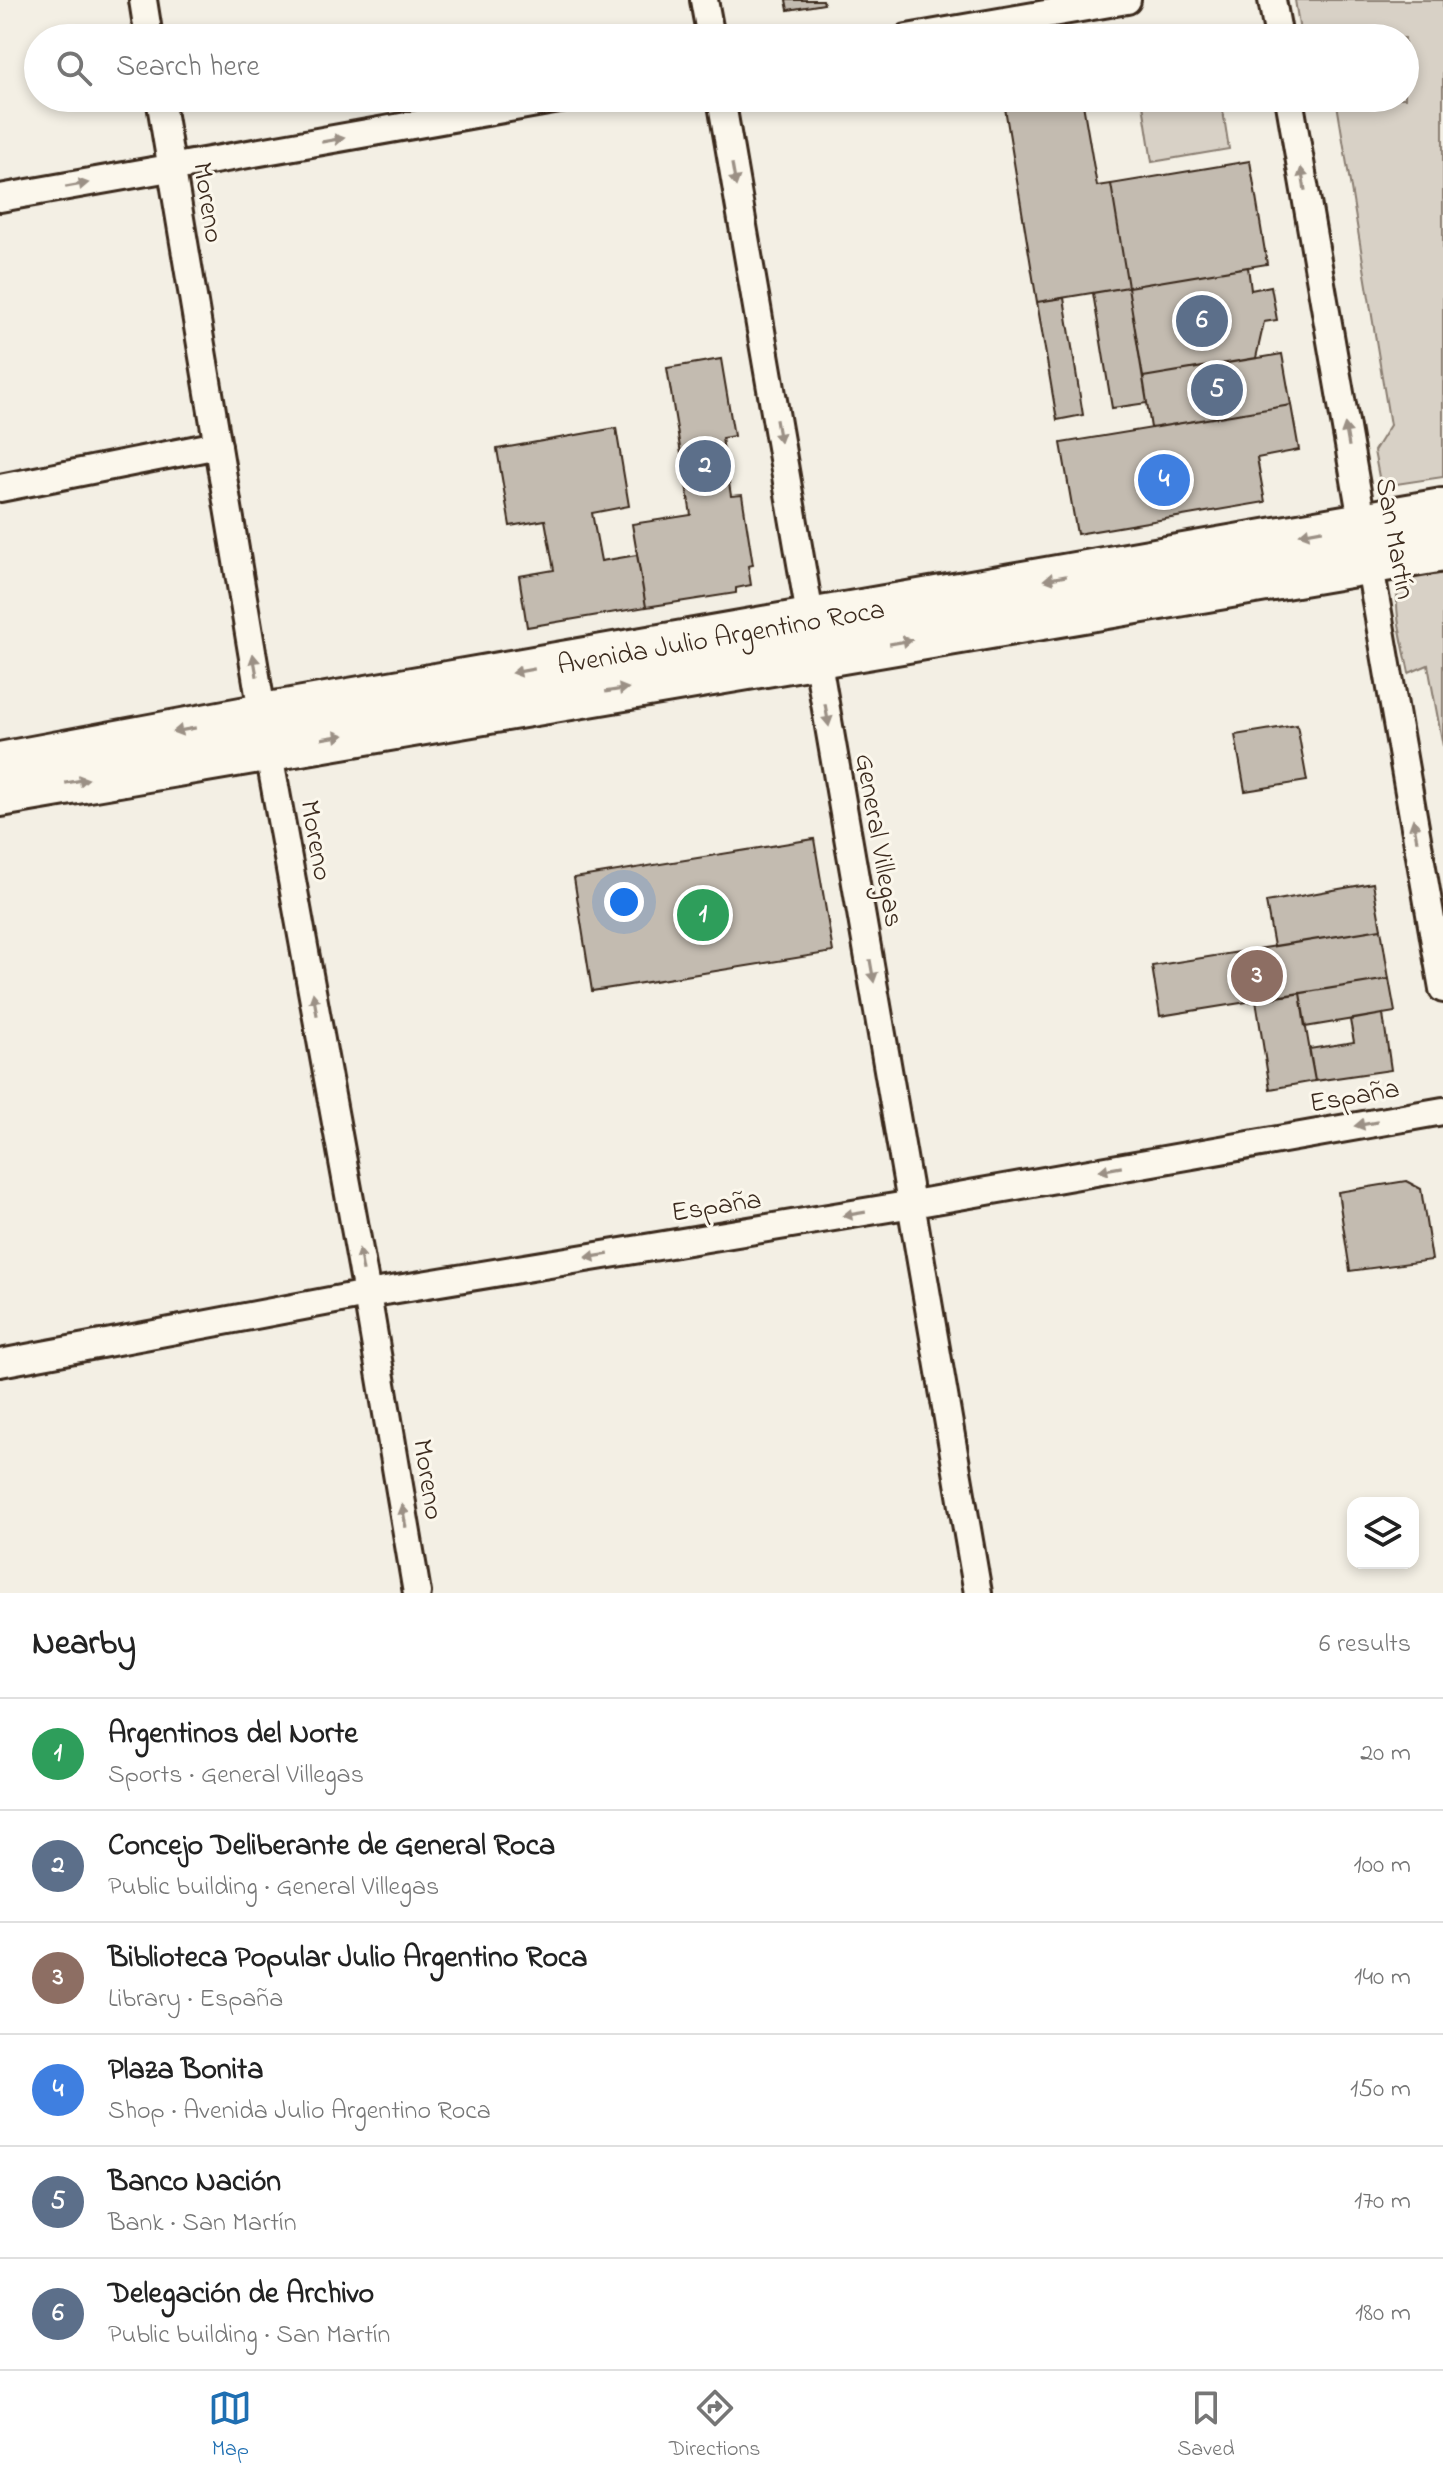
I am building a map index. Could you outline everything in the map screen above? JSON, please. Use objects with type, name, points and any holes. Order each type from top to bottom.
[{"type":"main road","name":"Avenida Julio Argentino Roca","points":[[0,764],[266,732],[1365,543],[1443,510]]},
{"type":"main road","name":"Avenida Julio Argentino Roca","points":[[1365,543],[1443,550]]},
{"type":"main road","name":"Avenida Julio Argentino Roca","points":[[0,795],[266,732]]},
{"type":"street","points":[[143,0],[147,24]]},
{"type":"street","points":[[704,0],[708,24]]},
{"type":"street","points":[[988,24],[1127,0]]},
{"type":"street","points":[[1272,0],[1276,24]]},
{"type":"street","name":"Moreno","points":[[162,112],[266,732],[367,1294],[417,1593]]},
{"type":"street","points":[[0,198],[486,112]]},
{"type":"street","name":"General Villegas","points":[[723,112],[978,1593]]},
{"type":"street","name":"San Martín","points":[[1291,112],[1443,989]]},
{"type":"street","points":[[0,488],[218,445]]},
{"type":"street","name":"España","points":[[0,1363],[367,1294],[913,1204],[1443,1111]]},
{"type":"shaded area","points":[[1295,0],[1443,0],[1443,477],[1390,485],[1379,477],[1374,451],[1390,425],[1338,112],[1419,112],[1419,24],[1299,24]]},
{"type":"shaded area","points":[[1144,112],[1223,112],[1229,149],[1152,162]]},
{"type":"shaded area","points":[[1443,567],[1443,746],[1428,665],[1409,673],[1401,636],[1397,593],[1406,575]]},
{"type":"building","points":[[786,0],[823,0],[824,4],[788,10]]},
{"type":"building","points":[[1006,112],[1084,112],[1097,186],[1111,184],[1128,287],[1037,302]]},
{"type":"building","points":[[1250,161],[1267,264],[1128,287],[1111,184]]},
{"type":"building","points":[[1248,267],[1251,290],[1271,286],[1277,320],[1264,322],[1256,358],[1143,377],[1128,287]]},
{"type":"building","points":[[1128,287],[1147,403],[1112,408],[1093,293]]},
{"type":"building","points":[[1064,298],[1083,415],[1057,420],[1037,302]]},
{"type":"building","points":[[1282,354],[1291,405],[1151,428],[1143,377]]},
{"type":"building","points":[[721,359],[734,436],[722,438],[731,496],[742,495],[753,565],[748,566],[751,585],[736,588],[736,593],[646,607],[632,524],[691,515],[667,368]]},
{"type":"building","points":[[1291,405],[1299,450],[1257,458],[1265,502],[1077,534],[1061,443]]},
{"type":"building","points":[[616,428],[629,506],[592,513],[601,561],[637,555],[646,607],[527,627],[519,576],[554,570],[545,520],[510,526],[497,449]]},
{"type":"building","points":[[1297,725],[1307,781],[1245,791],[1235,735]]},
{"type":"building","points":[[814,839],[833,952],[592,991],[574,878]]},
{"type":"building","points":[[1373,883],[1381,929],[1274,946],[1266,902]]},
{"type":"building","points":[[1381,929],[1389,979],[1160,1016],[1152,966]]},
{"type":"building","points":[[1389,979],[1395,1012],[1305,1027],[1300,993]]},
{"type":"building","points":[[1300,993],[1315,1081],[1270,1089],[1256,1000]]},
{"type":"building","points":[[1383,1014],[1391,1070],[1315,1081],[1309,1049],[1354,1042],[1350,1020]]},
{"type":"building","points":[[1406,1181],[1421,1189],[1432,1260],[1350,1271],[1338,1192]]},
{"type":"place","name":"Delegación de Archivo","points":[[1202,321]]},
{"type":"place","name":"Banco Nación","points":[[1217,390]]},
{"type":"place","name":"Concejo Deliberante de General Roca","points":[[705,466]]},
{"type":"place","name":"Plaza Bonita","points":[[1164,480]]},
{"type":"place","name":"Argentinos del Norte","points":[[703,915]]},
{"type":"place","name":"Biblioteca Popular Julio Argentino Roca","points":[[1257,976]]}]
